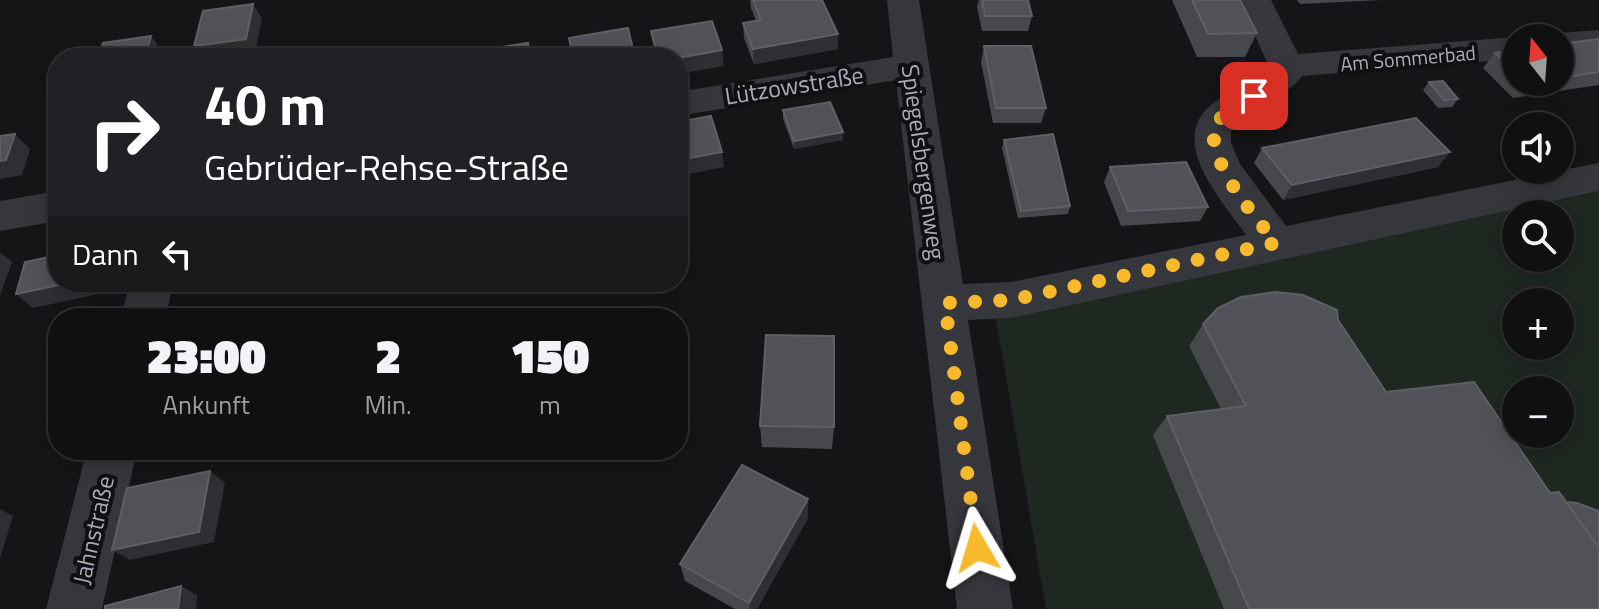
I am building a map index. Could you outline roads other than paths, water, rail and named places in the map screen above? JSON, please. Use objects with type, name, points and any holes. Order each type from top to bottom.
[{"type":"street","name":"Spiegelsbergenweg","points":[[903,0],[909,66],[945,303],[985,609]]},
{"type":"street","points":[[1255,0],[1293,66],[1281,81],[1227,111],[1213,127],[1212,143],[1221,164],[1276,243]]},
{"type":"street","points":[[1574,43],[1599,41]]},
{"type":"street","name":"Am Sommerbad","points":[[1293,66],[1502,49]]},
{"type":"street","name":"Lützowstraße","points":[[688,102],[909,66]]},
{"type":"street","points":[[945,303],[1011,300],[1599,177]]},
{"type":"street","points":[[0,216],[48,208]]},
{"type":"street","name":"Jahnstraße","points":[[74,609],[110,460]]}]
